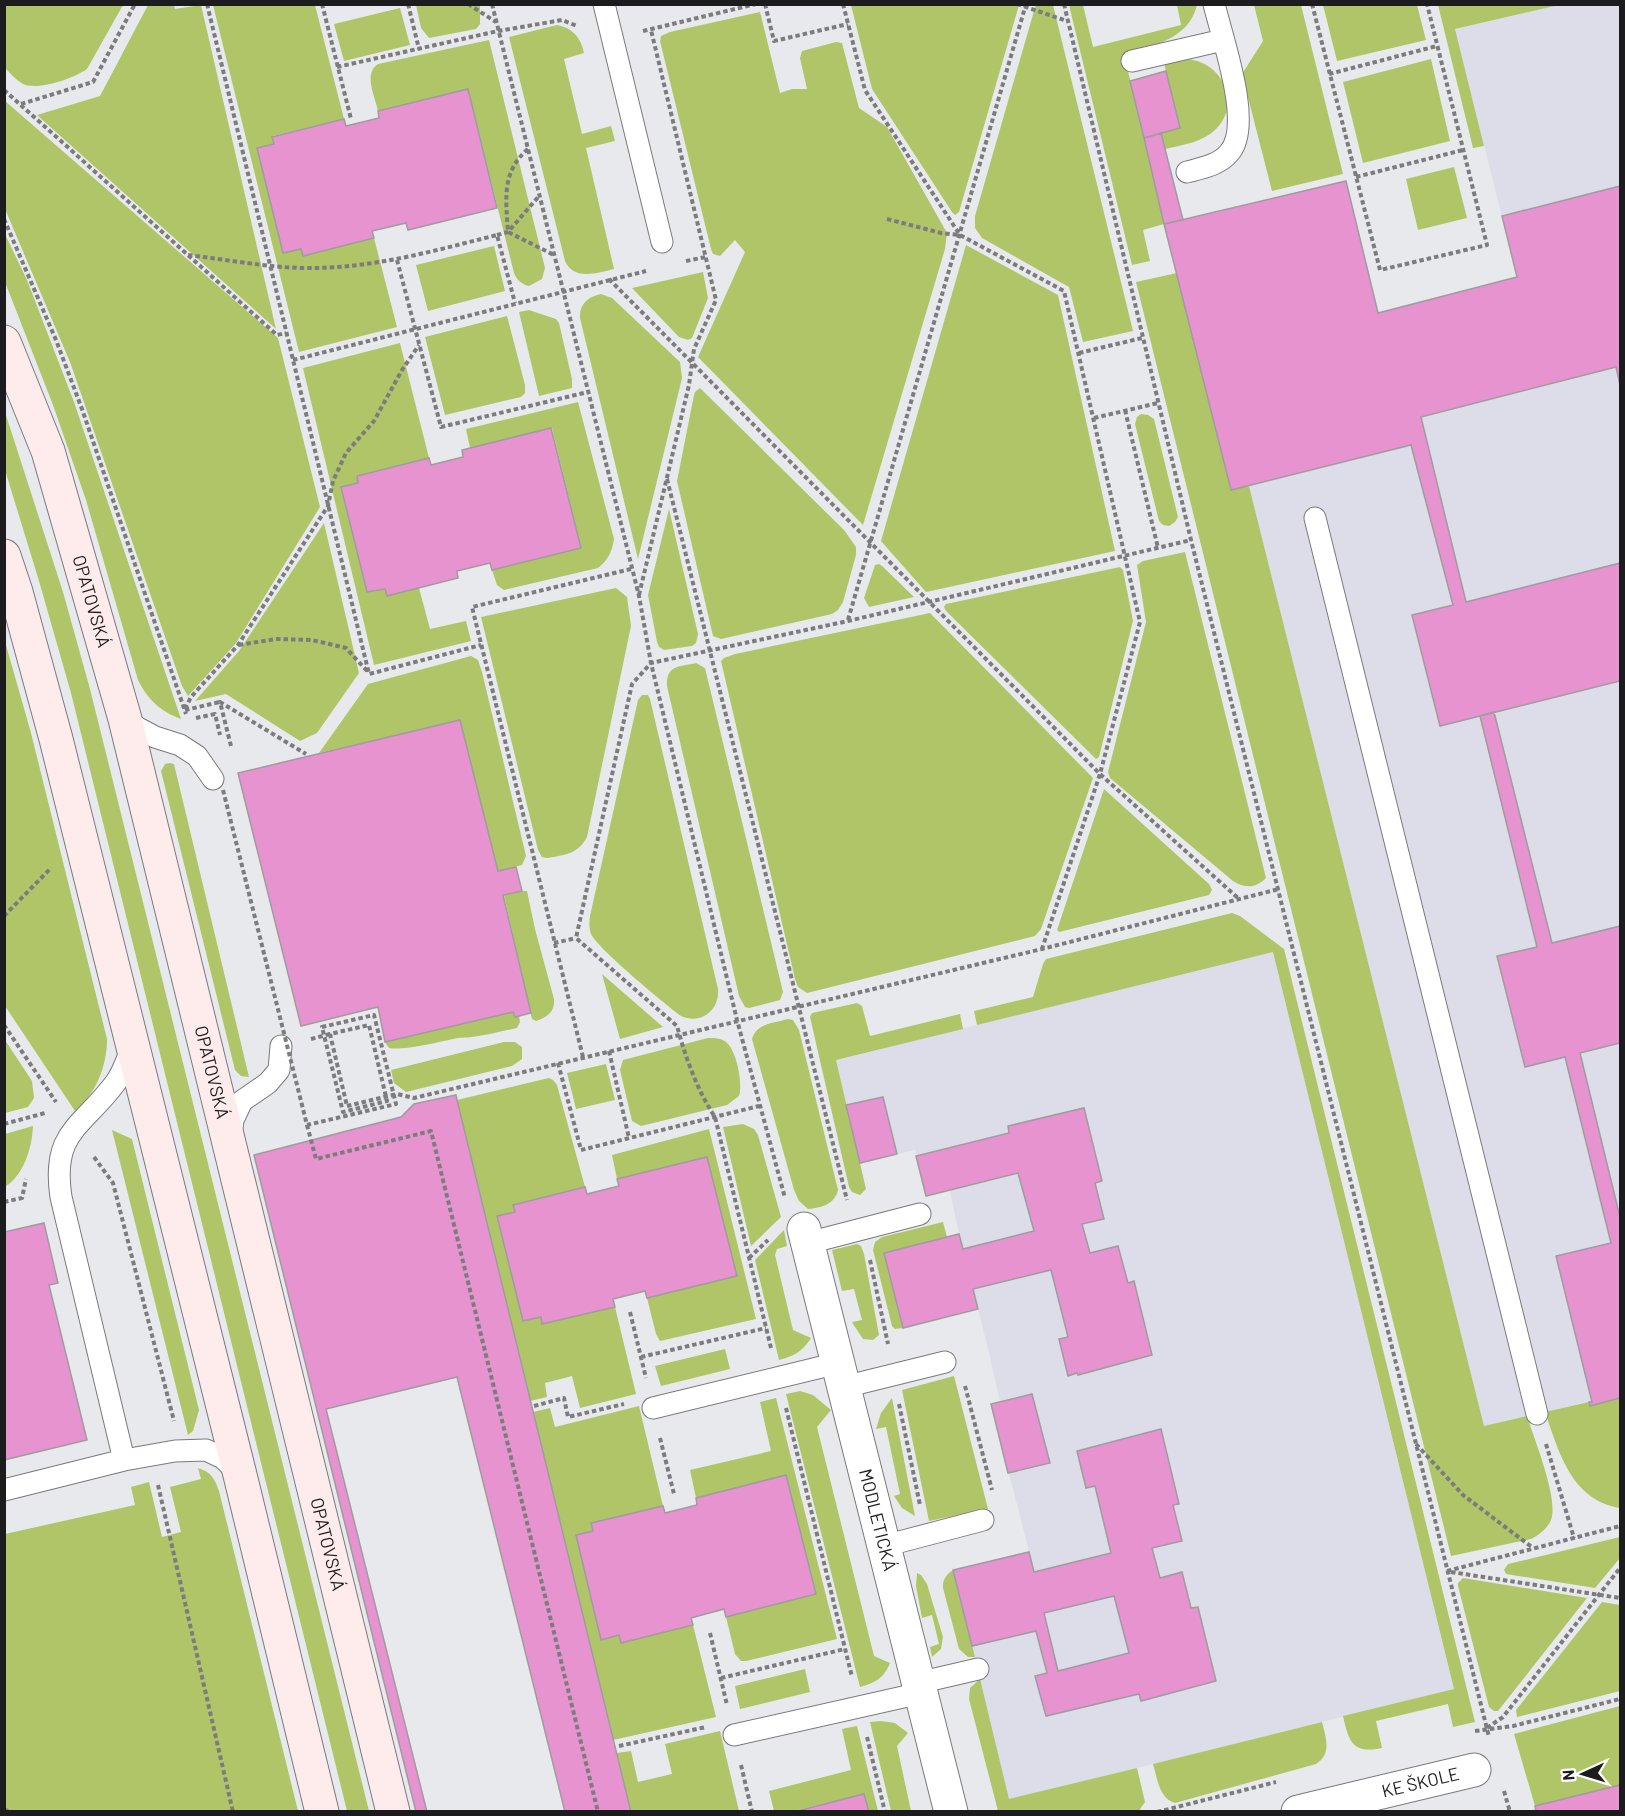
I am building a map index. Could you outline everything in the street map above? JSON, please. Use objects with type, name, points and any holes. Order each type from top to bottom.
[{"type":"main road","name":"OPATOVSKÁ","points":[[4,342],[48,451],[125,719],[393,1812]]},
{"type":"main road","points":[[4,556],[16,592],[80,837],[322,1812]]},
{"type":"street","name":"MODLETICKÁ","points":[[800,1227],[841,1375],[951,1812]]},
{"type":"street","name":"KE ŠKOLE","points":[[1298,1812],[1474,1770]]},
{"type":"lane","points":[[604,4],[662,242]]},
{"type":"lane","points":[[1187,172],[1220,161],[1236,145],[1239,133],[1239,102],[1214,4]]},
{"type":"lane","points":[[1131,61],[1223,40]]},
{"type":"lane","points":[[1315,518],[1537,1414]]},
{"type":"lane","points":[[125,719],[155,737],[180,745],[197,756],[218,784]]},
{"type":"lane","points":[[231,1147],[233,1120],[242,1101],[268,1083],[279,1070],[281,1046]]},
{"type":"lane","points":[[124,1460],[61,1197],[58,1165],[74,1128],[117,1081],[132,1048]]},
{"type":"lane","points":[[800,1227],[858,1230],[920,1214]]},
{"type":"lane","points":[[653,1408],[779,1378],[894,1374],[945,1362]]},
{"type":"lane","points":[[4,1490],[124,1460],[175,1451],[206,1450],[223,1458],[240,1475]]},
{"type":"lane","points":[[884,1546],[984,1520]]},
{"type":"lane","points":[[734,1735],[859,1706],[978,1669]]},
{"type":"path","points":[[21,104],[93,82],[135,4]]},
{"type":"path","points":[[207,4],[369,674]]},
{"type":"path","points":[[322,4],[351,119]]},
{"type":"path","points":[[408,4],[419,49]]},
{"type":"path","points":[[468,4],[496,22]]},
{"type":"path","points":[[492,4],[639,596],[651,663],[737,1020],[759,1106],[800,1227]]},
{"type":"path","points":[[612,39],[756,4]]},
{"type":"path","points":[[765,4],[774,41],[848,24]]},
{"type":"path","points":[[843,4],[865,90],[960,235]]},
{"type":"path","points":[[1017,4],[1068,22]]},
{"type":"path","points":[[1064,4],[1191,540],[1487,1728]]},
{"type":"path","points":[[1312,4],[1380,270],[1486,245],[1427,4]]},
{"type":"path","points":[[848,621],[1026,6]]},
{"type":"path","points":[[337,67],[498,31],[562,20],[580,29]]},
{"type":"path","points":[[639,596],[667,479],[694,349],[716,300],[651,30]]},
{"type":"path","points":[[1329,74],[1437,46]]},
{"type":"path","points":[[4,90],[277,334],[286,333]]},
{"type":"path","points":[[508,232],[509,175],[516,160],[528,149]]},
{"type":"path","points":[[1356,177],[1463,150]]},
{"type":"path","points":[[188,255],[271,266],[315,268],[397,260],[508,232],[540,196]]},
{"type":"path","points":[[4,219],[52,330],[82,409],[185,710]]},
{"type":"path","points":[[887,219],[941,233],[960,235],[1064,291],[1140,621],[1100,774],[1042,949]]},
{"type":"path","points":[[508,232],[554,255]]},
{"type":"path","points":[[497,235],[514,303]]},
{"type":"path","points":[[677,263],[706,257]]},
{"type":"path","points":[[397,260],[441,427],[588,392]]},
{"type":"path","points":[[293,360],[648,270]]},
{"type":"path","points":[[609,279],[1100,774],[1239,900]]},
{"type":"path","points":[[1079,353],[1142,338]]},
{"type":"path","points":[[185,710],[191,697],[238,645],[328,506],[333,480],[346,453],[374,421],[402,370],[419,345]]},
{"type":"path","points":[[1094,418],[1158,403]]},
{"type":"path","points":[[1125,410],[1158,548]]},
{"type":"path","points":[[667,479],[851,1217],[867,1244],[925,1536]]},
{"type":"path","points":[[576,938],[632,684],[651,663],[848,621],[1191,540]]},
{"type":"path","points":[[583,1057],[472,607],[631,569]]},
{"type":"path","points":[[238,645],[276,639],[312,640],[346,648],[369,674]]},
{"type":"path","points":[[369,674],[481,645]]},
{"type":"path","points":[[185,710],[220,702],[306,754]]},
{"type":"path","points":[[220,702],[234,756]]},
{"type":"path","points":[[215,714],[220,736]]},
{"type":"path","points":[[218,784],[316,1159],[430,1131],[598,1812]]},
{"type":"path","points":[[4,916],[80,837]]},
{"type":"path","points":[[307,1125],[396,1104],[393,1093],[374,1015],[322,1026],[343,1112],[387,1101],[384,1090],[371,1036],[369,1025],[330,1034],[348,1106],[377,1099],[387,1097],[397,1094],[414,1098],[1042,949],[1279,890]]},
{"type":"path","points":[[554,943],[576,938]]},
{"type":"path","points":[[576,938],[677,1026],[700,1087],[715,1117],[885,1812]]},
{"type":"path","points":[[4,1025],[113,1183],[175,1423],[172,1430],[147,1435],[233,1812]]},
{"type":"path","points":[[609,1052],[629,1138]]},
{"type":"path","points":[[558,1063],[581,1150],[759,1106]]},
{"type":"path","points":[[4,1124],[31,1118]]},
{"type":"path","points":[[4,1202],[22,1198]]},
{"type":"path","points":[[641,1357],[766,1328]]},
{"type":"path","points":[[888,1345],[899,1342]]},
{"type":"path","points":[[965,1385],[994,1497]]},
{"type":"path","points":[[534,1406],[564,1398],[568,1417],[593,1411]]},
{"type":"path","points":[[1537,1414],[1574,1538]]},
{"type":"path","points":[[1416,1443],[1463,1495],[1534,1548]]},
{"type":"path","points":[[1447,1571],[1620,1526]]},
{"type":"path","points":[[1487,1728],[1503,1716],[1620,1568]]},
{"type":"path","points":[[1447,1571],[1620,1598]]},
{"type":"path","points":[[721,1678],[845,1649]]},
{"type":"path","points":[[1487,1728],[1514,1726],[1620,1699]]},
{"type":"path","points":[[619,1746],[673,1734]]},
{"type":"path","points":[[4,1809],[9,1812]]},
{"type":"shaded area","points":[[1559,5],[1620,5],[1620,1398],[1590,1406],[1589,1402],[1484,1426],[1249,486],[1231,490],[1144,138],[1161,133],[1183,220],[1346,181],[1379,313],[1517,277],[1455,29]]},
{"type":"shaded area","points":[[1273,951],[1454,1689],[1009,1800],[953,1570],[1029,1551],[991,1404],[1000,1401],[989,1353],[978,1309],[903,1328],[884,1253],[959,1234],[950,1191],[926,1196],[915,1150],[897,1154],[883,1097],[846,1105],[836,1060]]},
{"type":"green space","points":[[1036,4],[1053,5],[1133,331],[1083,342],[1069,287],[982,238],[975,228],[975,216]]},
{"type":"green space","points":[[4,5],[123,5],[87,69],[65,80],[47,85],[30,86],[23,84],[5,68]]},
{"type":"green space","points":[[148,5],[174,5],[175,9],[201,5],[276,329],[37,115],[100,96]]},
{"type":"green space","points":[[213,5],[315,5],[344,119],[273,136],[274,144],[257,148],[283,253],[301,249],[303,256],[374,238],[397,327],[299,352]]},
{"type":"green space","points":[[416,5],[480,5],[480,24],[476,29],[429,38],[421,28]]},
{"type":"green space","points":[[851,5],[1019,5],[959,212],[955,215],[872,89]]},
{"type":"green space","points":[[1069,5],[1083,5],[1093,47],[1181,25],[1177,5],[1197,5],[1193,17],[1178,33],[1158,44],[1124,54],[1164,224],[1143,230],[1150,261],[1132,265]]},
{"type":"green space","points":[[1254,5],[1301,5],[1343,174],[1272,191],[1242,74],[1263,41]]},
{"type":"green space","points":[[1323,5],[1417,5],[1426,40],[1337,61]]},
{"type":"green space","points":[[1438,5],[1559,5],[1455,29],[1484,146],[1473,148]]},
{"type":"green space","points":[[400,8],[410,45],[344,61],[334,24]]},
{"type":"green space","points":[[760,12],[780,93],[792,89],[807,89],[800,58],[802,51],[836,42],[842,43],[859,108],[887,127],[947,233],[945,249],[863,525],[698,357],[745,252],[735,240],[720,256],[713,254],[660,41],[661,36],[670,32]]},
{"type":"green space","points":[[557,25],[568,29],[575,35],[584,53],[564,59],[582,134],[611,126],[615,141],[586,148],[614,269],[593,274],[574,271],[565,261],[509,37]]},
{"type":"green space","points":[[489,40],[545,268],[542,279],[529,286],[516,278],[514,273],[468,89],[378,111],[371,86],[371,73],[378,64]]},
{"type":"green space","points":[[1185,59],[1198,61],[1218,74],[1228,95],[1228,107],[1216,129],[1205,137],[1165,149],[1161,133],[1180,128],[1164,63]]},
{"type":"green space","points":[[1431,59],[1450,141],[1363,163],[1343,82]]},
{"type":"green space","points":[[5,101],[278,338],[320,507],[236,643],[188,696],[182,686],[70,362],[5,209]]},
{"type":"green space","points":[[1454,167],[1467,218],[1418,230],[1406,179]]},
{"type":"green space","points":[[4,232],[27,280],[74,402],[181,719],[155,704],[138,680],[86,500],[53,405],[5,282]]},
{"type":"green space","points":[[966,245],[1058,295],[1115,551],[926,592],[881,541]]},
{"type":"green space","points":[[494,246],[505,291],[428,311],[416,265]]},
{"type":"green space","points":[[703,272],[708,298],[692,338],[688,340],[679,337],[632,288]]},
{"type":"green space","points":[[1177,273],[1231,490],[1249,486],[1484,1426],[1527,1416],[1545,1469],[1552,1498],[1551,1520],[1543,1531],[1531,1539],[1451,1556],[1136,282]]},
{"type":"green space","points":[[601,294],[612,298],[680,362],[682,378],[638,559],[580,318],[585,302]]},
{"type":"green space","points":[[529,310],[556,319],[559,323],[572,388],[539,396],[519,312]]},
{"type":"green space","points":[[507,316],[525,385],[525,393],[521,397],[445,415],[425,337]]},
{"type":"green space","points":[[400,343],[429,458],[358,476],[358,483],[341,488],[367,592],[385,589],[387,596],[419,588],[430,629],[466,621],[471,641],[374,665],[303,368]]},
{"type":"green space","points":[[700,388],[844,530],[856,547],[856,555],[843,602],[832,614],[721,639],[713,636],[677,481],[694,395]]},
{"type":"green space","points":[[578,402],[614,539],[611,552],[598,568],[504,590],[497,585],[492,570],[581,547],[552,428],[470,448],[466,429]]},
{"type":"green space","points":[[5,412],[63,592],[90,689],[369,1811],[347,1811],[71,693],[5,470]]},
{"type":"green space","points":[[1141,414],[1154,419],[1178,517],[1169,526],[1159,521],[1135,424],[1137,417]]},
{"type":"green space","points":[[669,509],[698,634],[696,643],[692,646],[664,650],[657,642],[648,595]]},
{"type":"green space","points":[[324,523],[359,673],[317,733],[300,741],[226,694],[195,701],[239,651]]},
{"type":"green space","points":[[1185,552],[1266,878],[1254,885],[1246,886],[1233,881],[1110,778],[1108,772],[1146,622],[1137,565],[1143,561]]},
{"type":"green space","points":[[879,564],[914,597],[869,607],[864,598],[875,565]]},
{"type":"green space","points":[[1120,567],[1123,570],[1133,621],[1099,757],[1096,759],[944,607],[946,604]]},
{"type":"green space","points":[[616,588],[627,597],[631,626],[587,837],[570,853],[542,857],[538,850],[481,617]]},
{"type":"green space","points":[[930,613],[1093,778],[1041,929],[1035,936],[807,993],[798,987],[795,979],[721,661],[735,654]]},
{"type":"green space","points":[[4,638],[31,733],[107,1039],[105,1059],[99,1079],[89,1096],[75,1111],[5,1006]]},
{"type":"green space","points":[[471,656],[478,660],[482,672],[526,856],[522,865],[498,871],[460,720],[319,753],[368,684]]},
{"type":"green space","points":[[696,663],[705,668],[783,992],[780,1000],[749,1008],[745,1007],[739,996],[667,686],[667,679],[671,671],[679,666]]},
{"type":"green space","points":[[642,695],[648,695],[650,699],[718,989],[718,997],[712,1009],[708,1014],[696,1019],[681,1016],[648,989],[605,951],[590,930],[590,916],[638,700]]},
{"type":"green space","points":[[165,764],[174,764],[249,1077],[241,1076],[235,1070],[161,771]]},
{"type":"green space","points":[[1104,789],[1209,884],[1212,890],[1209,895],[1059,932],[1057,930]]},
{"type":"green space","points":[[527,891],[554,999],[550,1013],[536,1021],[532,1019],[504,895]]},
{"type":"green space","points":[[1232,913],[1240,916],[1284,949],[1475,1722],[1453,1727],[1448,1704],[1376,1721],[1382,1748],[1364,1749],[1354,1744],[1347,1733],[1343,1716],[1454,1689],[1273,952],[977,1025],[974,1011],[1033,997],[1046,959]]},
{"type":"green space","points":[[602,974],[663,1027],[620,1039]]},
{"type":"green space","points":[[857,1003],[862,1006],[870,1036],[960,1014],[963,1029],[836,1060],[866,1189],[860,1195],[852,1192],[849,1187],[810,1017],[812,1013]]},
{"type":"green space","points":[[513,1012],[515,1017],[519,1016],[520,1022],[517,1028],[395,1049],[389,1048],[385,1042]]},
{"type":"green space","points":[[788,1019],[793,1020],[799,1030],[838,1190],[831,1202],[808,1209],[799,1201],[794,1190],[752,1039],[762,1027]]},
{"type":"green space","points":[[708,1038],[723,1040],[731,1047],[738,1068],[739,1096],[727,1105],[641,1126],[632,1121],[620,1070],[623,1060]]},
{"type":"green space","points":[[5,1040],[32,1081],[34,1098],[28,1107],[5,1113]]},
{"type":"green space","points":[[504,1042],[515,1042],[522,1047],[522,1059],[512,1066],[406,1092],[394,1083],[391,1070]]},
{"type":"green space","points":[[606,1064],[615,1100],[576,1109],[567,1073]]},
{"type":"green space","points":[[549,1078],[557,1085],[585,1187],[513,1205],[515,1212],[497,1216],[523,1321],[541,1317],[543,1324],[615,1307],[636,1394],[580,1408],[572,1376],[545,1383],[547,1397],[530,1401],[457,1100]]},
{"type":"green space","points":[[743,1124],[754,1129],[758,1135],[781,1217],[751,1246],[723,1127]]},
{"type":"green space","points":[[33,1126],[26,1160],[17,1176],[5,1187],[5,1134]]},
{"type":"green space","points":[[709,1129],[756,1319],[660,1341],[656,1334],[647,1298],[737,1276],[707,1158],[617,1179],[612,1155]]},
{"type":"green space","points":[[112,1130],[132,1139],[199,1410],[193,1431],[188,1435]]},
{"type":"green space","points":[[943,1222],[947,1237],[884,1253],[903,1328],[895,1329],[892,1326],[873,1250],[875,1242],[882,1237]]},
{"type":"green space","points":[[784,1230],[787,1246],[777,1249],[775,1255],[793,1330],[811,1338],[797,1353],[779,1360],[755,1260]]},
{"type":"green space","points":[[857,1244],[861,1246],[864,1254],[879,1335],[873,1340],[863,1339],[852,1322],[862,1320],[854,1289],[842,1291],[832,1250]]},
{"type":"green space","points":[[725,1349],[730,1369],[661,1386],[655,1366]]},
{"type":"green space","points":[[954,1376],[988,1509],[929,1521],[902,1390]]},
{"type":"green space","points":[[800,1391],[813,1395],[831,1410],[817,1427],[874,1656],[890,1663],[885,1673],[878,1679],[860,1687],[786,1394]]},
{"type":"green space","points":[[776,1398],[837,1639],[741,1661],[735,1654],[726,1617],[816,1594],[786,1476],[696,1498],[690,1470],[771,1451],[760,1402]]},
{"type":"green space","points":[[892,1398],[915,1516],[902,1508],[894,1496],[900,1494],[886,1427],[876,1429],[881,1413]]},
{"type":"green space","points":[[1620,1398],[1620,1508],[1603,1503],[1578,1485],[1562,1458],[1545,1412]]},
{"type":"green space","points":[[639,1406],[663,1506],[592,1523],[593,1531],[576,1535],[601,1639],[619,1635],[621,1643],[693,1625],[716,1717],[613,1740],[533,1412],[550,1408],[555,1427]]},
{"type":"green space","points":[[198,1468],[212,1476],[219,1491],[298,1811],[5,1811],[5,1534],[135,1505],[131,1487],[149,1482],[162,1537],[181,1532],[170,1487],[201,1479]]},
{"type":"green space","points":[[1620,1537],[1620,1558],[1595,1588],[1506,1574],[1504,1570],[1508,1564]]},
{"type":"green space","points":[[953,1570],[975,1657],[968,1657],[959,1649],[943,1588],[945,1578]]},
{"type":"green space","points":[[917,1573],[927,1584],[943,1637],[941,1649],[932,1657],[930,1647],[939,1644],[932,1615],[922,1618],[916,1586]]},
{"type":"green space","points":[[1463,1578],[1587,1598],[1498,1711],[1489,1707],[1458,1586]]},
{"type":"green space","points":[[1602,1602],[1620,1605],[1620,1691],[1517,1717],[1516,1710]]},
{"type":"green space","points":[[805,1669],[810,1692],[740,1709],[735,1686]]},
{"type":"green space","points":[[980,1679],[1009,1799],[1137,1768],[1145,1802],[1138,1812],[998,1811],[969,1699],[970,1688]]},
{"type":"green space","points":[[1620,1706],[1620,1785],[1535,1806],[1514,1734]]},
{"type":"green space","points":[[870,1722],[895,1723],[908,1733],[897,1746],[911,1811],[891,1811]]},
{"type":"green space","points":[[1322,1722],[1326,1751],[1316,1764],[1175,1803],[1165,1797],[1162,1792],[1153,1764]]},
{"type":"green space","points":[[857,1726],[878,1811],[869,1811],[864,1794],[793,1811],[774,1811],[769,1791],[851,1770],[842,1729]]},
{"type":"green space","points":[[720,1731],[739,1811],[631,1811],[617,1753],[631,1751],[638,1782],[672,1774],[665,1744]]},
{"type":"building","points":[[1166,71],[1180,128],[1144,138],[1130,81]]},
{"type":"building","points":[[468,89],[497,208],[408,230],[406,223],[372,231],[374,238],[303,256],[301,249],[283,253],[257,148],[274,144],[272,137],[344,119],[346,126],[379,118],[378,111]]},
{"type":"building","points":[[1161,133],[1183,220],[1164,224],[1144,138]]},
{"type":"building","points":[[1346,181],[1378,313],[1517,277],[1502,216],[1620,186],[1620,385],[1616,367],[1421,417],[1466,602],[1620,563],[1620,681],[1440,726],[1412,615],[1453,605],[1411,445],[1231,490],[1164,224]]},
{"type":"building","points":[[551,428],[581,548],[492,570],[490,563],[457,571],[458,578],[387,596],[385,589],[367,592],[341,487],[358,483],[357,476],[429,458],[431,465],[463,457],[462,450]]},
{"type":"building","points":[[1494,712],[1552,943],[1620,926],[1620,1043],[1580,1053],[1620,1217],[1620,1398],[1590,1406],[1589,1402],[1592,1402],[1556,1256],[1611,1243],[1565,1057],[1525,1067],[1497,956],[1537,947],[1480,716]]},
{"type":"building","points":[[460,720],[498,871],[516,867],[522,891],[503,895],[531,1013],[515,1017],[513,1012],[385,1042],[378,1007],[301,1026],[238,773]]},
{"type":"building","points":[[456,1095],[631,1812],[416,1812],[254,1155],[401,1117],[414,1104]]},
{"type":"building","points":[[883,1097],[897,1154],[860,1163],[846,1105]]},
{"type":"building","points":[[1084,1108],[1102,1181],[1095,1183],[1104,1219],[1082,1224],[1090,1253],[1118,1246],[1128,1283],[1134,1281],[1152,1355],[1068,1376],[1059,1339],[1068,1337],[1051,1270],[973,1289],[978,1309],[903,1328],[884,1253],[959,1234],[963,1249],[1034,1231],[1018,1173],[926,1196],[916,1156],[1009,1133],[1008,1126]]},
{"type":"building","points":[[707,1157],[737,1276],[647,1298],[645,1291],[613,1299],[615,1307],[542,1324],[541,1317],[523,1321],[497,1216],[515,1212],[513,1205],[585,1187],[587,1194],[619,1186],[617,1179]]},
{"type":"building","points":[[44,1223],[58,1283],[49,1285],[87,1440],[4,1460],[4,1232]]},
{"type":"building","points":[[457,1377],[565,1812],[427,1812],[326,1409]]},
{"type":"building","points":[[1032,1394],[1050,1463],[1008,1473],[991,1404]]},
{"type":"building","points":[[1161,1429],[1179,1504],[1173,1505],[1182,1541],[1152,1548],[1160,1578],[1182,1572],[1191,1608],[1198,1607],[1216,1681],[1141,1701],[1139,1694],[1046,1716],[1035,1676],[1047,1673],[1036,1631],[972,1646],[953,1570],[1029,1552],[1034,1572],[1111,1553],[1095,1486],[1086,1488],[1077,1451]],"holes":[[[1114,1596],[1129,1653],[1058,1671],[1044,1613]]]},
{"type":"building","points":[[786,1475],[816,1594],[726,1617],[724,1609],[691,1618],[693,1625],[621,1643],[619,1635],[601,1640],[576,1535],[593,1531],[591,1523],[663,1506],[665,1513],[697,1505],[696,1498]]},
{"type":"building","points":[[1620,1785],[1620,1812],[1536,1812],[1535,1806]]},
{"type":"building","points":[[864,1794],[869,1812],[793,1812]]}]
